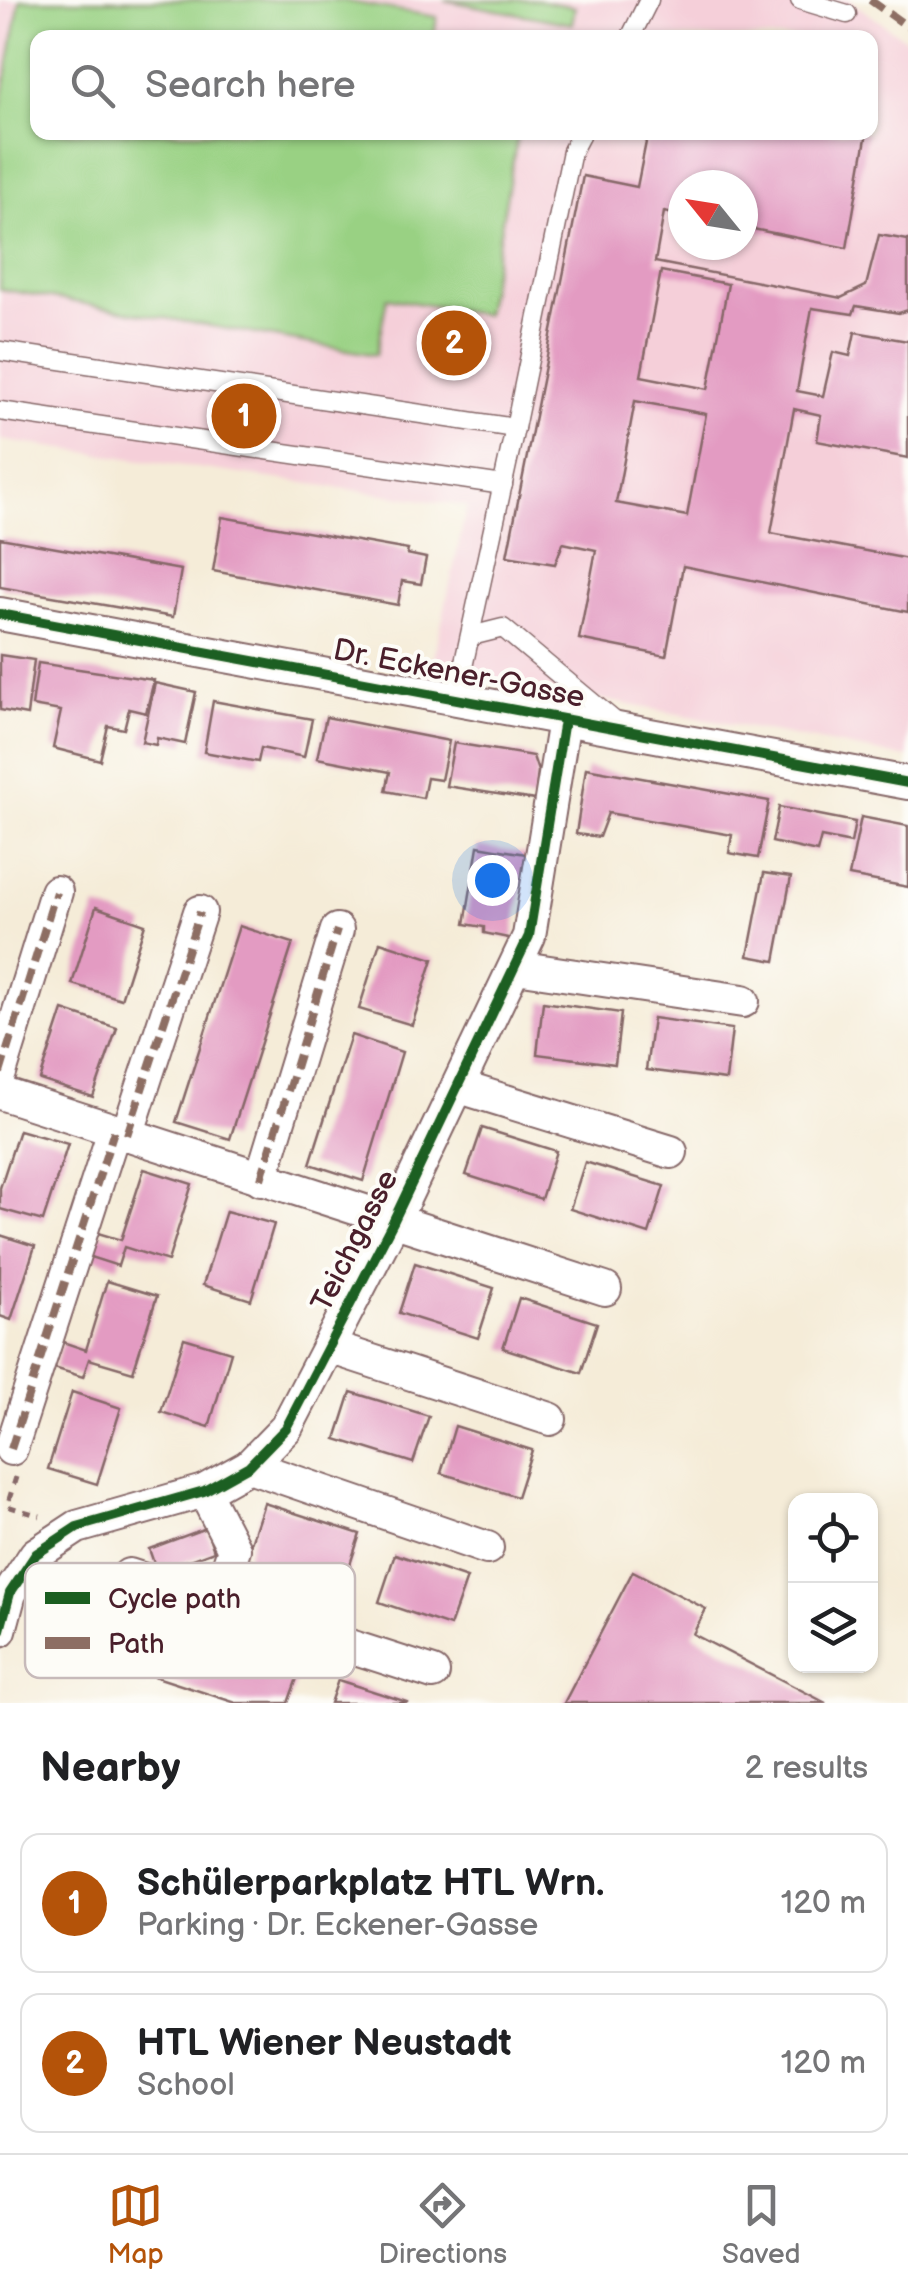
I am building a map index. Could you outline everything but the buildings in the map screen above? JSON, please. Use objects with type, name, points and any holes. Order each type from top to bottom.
[{"type":"street","name":"Dr. Eckener-Gasse","points":[[0,614],[908,783]]},
{"type":"street","name":"Teichgasse","points":[[30,1563],[36,1554],[77,1527],[204,1492],[248,1466],[286,1428],[393,1222],[516,967],[528,936],[564,720]]},
{"type":"street","points":[[0,1072],[56,892]]},
{"type":"street","points":[[12,1449],[200,912]]},
{"type":"street","points":[[261,1179],[337,930]]},
{"type":"street","points":[[516,967],[743,1001]]},
{"type":"street","points":[[460,1086],[671,1152]]},
{"type":"street","points":[[0,1093],[605,1289]]},
{"type":"street","name":"Teichgasse","points":[[329,1347],[550,1419]]},
{"type":"street","points":[[248,1466],[487,1548]]},
{"type":"street","points":[[204,1492],[234,1550],[230,1563]]},
{"type":"street","name":"Teichgasse","points":[[0,1630],[10,1593],[25,1570]]},
{"type":"street","points":[[355,1648],[434,1673]]},
{"type":"lane","points":[[634,30],[649,0]]},
{"type":"lane","points":[[800,0],[847,14]]},
{"type":"lane","points":[[456,699],[572,151],[578,140]]},
{"type":"lane","points":[[0,351],[515,428]]},
{"type":"lane","points":[[0,411],[503,486]]},
{"type":"lane","points":[[471,636],[504,628],[625,730]]},
{"type":"path","points":[[12,1449],[9,1458],[21,1462],[8,1506],[77,1527]]},
{"type":"shaded area","points":[[0,0],[849,0],[908,41],[908,758],[432,667],[467,506],[0,440]]},
{"type":"green space","points":[[20,0],[339,0],[437,17],[435,30],[30,30],[30,140],[517,140],[485,315],[387,298],[376,355],[0,289],[0,111]]},
{"type":"green space","points":[[444,0],[537,0],[575,7],[572,24]]},
{"type":"marked path","points":[[870,0],[908,27]]},
{"type":"marked path","points":[[0,1073],[56,892]]},
{"type":"marked path","points":[[127,1135],[200,912]]},
{"type":"marked path","points":[[261,1179],[337,930]]},
{"type":"marked path","points":[[11,1449],[114,1131]]},
{"type":"cycle path","points":[[0,614],[908,783]]},
{"type":"cycle path","points":[[30,1563],[36,1554],[77,1527],[204,1491],[249,1466],[286,1428],[393,1222],[529,936],[564,720]]},
{"type":"cycle path","points":[[0,1630],[10,1593],[25,1570]]},
{"type":"place","name":"HTL Wiener Neustadt","points":[[454,343]]},
{"type":"place","name":"Schülerparkplatz HTL Wrn.","points":[[244,416]]}]
